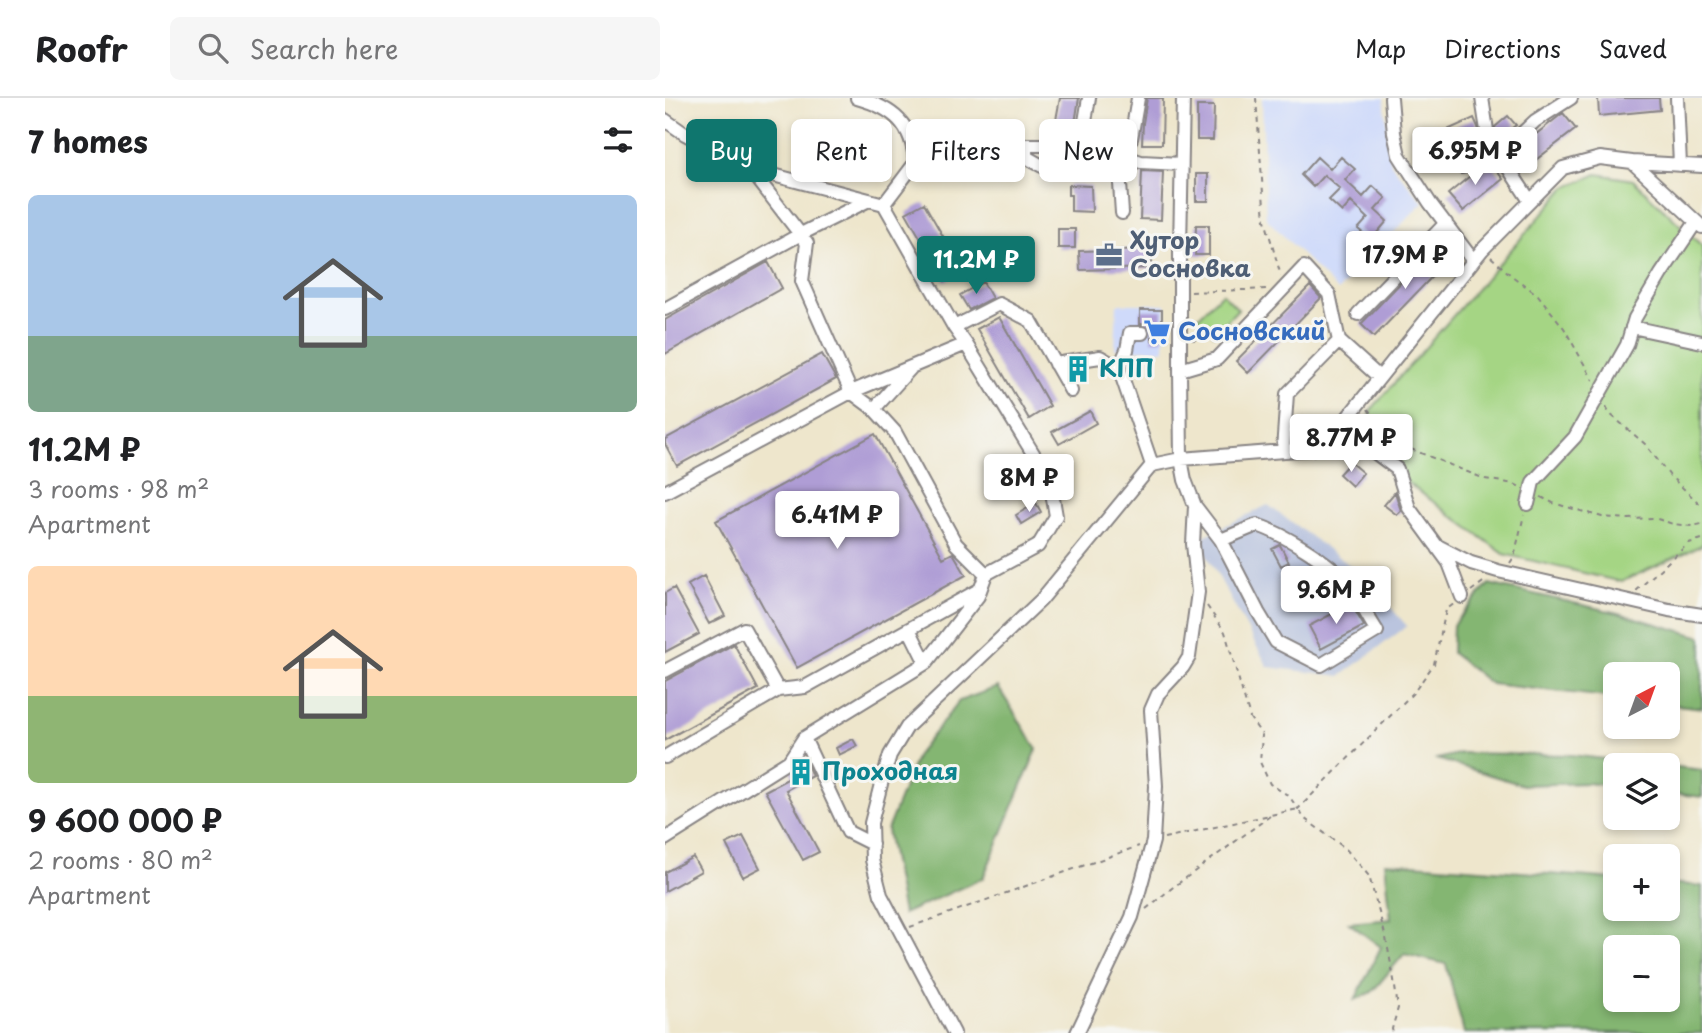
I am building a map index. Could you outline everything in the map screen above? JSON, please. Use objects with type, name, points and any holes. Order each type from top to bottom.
[{"type":"street","points":[[857,98],[872,102],[894,115],[907,129],[914,147],[915,163],[884,204]]},
{"type":"street","points":[[1083,119],[1089,98]]},
{"type":"street","points":[[1134,119],[1137,98]]},
{"type":"street","points":[[1183,98],[1180,370],[1181,459],[1185,480],[1195,506],[1221,540],[1276,642],[1321,665],[1377,631],[1348,585],[1331,566],[1271,529],[1257,525],[1221,540]]},
{"type":"street","points":[[1391,98],[1399,155],[1445,223],[1477,255]]},
{"type":"street","points":[[1482,98],[1488,137],[1530,201]]},
{"type":"street","points":[[1462,167],[1499,155],[1535,121],[1571,98]]},
{"type":"street","points":[[1677,98],[1680,164]]},
{"type":"street","points":[[665,121],[686,135]]},
{"type":"street","points":[[954,1033],[881,895],[872,860],[871,823],[881,784],[890,755],[907,727],[1041,600],[1152,465],[1181,459],[1311,449],[1332,437],[1477,255],[1563,168],[1600,158],[1702,166]]},
{"type":"street","points":[[1137,161],[1181,164]]},
{"type":"street","points":[[1528,505],[1533,482],[1575,437],[1627,345],[1635,318],[1661,274],[1699,224],[1632,162]]},
{"type":"street","points":[[665,839],[789,761],[804,738],[926,663],[978,596],[986,574],[1038,546],[1056,516],[1050,481],[954,327],[884,204],[777,176]]},
{"type":"street","points":[[760,182],[807,243],[802,281],[851,392],[874,410],[895,432],[956,544],[986,574]]},
{"type":"street","points":[[1120,182],[1122,214]]},
{"type":"street","points":[[665,309],[869,200]]},
{"type":"street","points":[[1357,314],[1445,223]]},
{"type":"street","points":[[1180,370],[1217,359],[1304,267],[1329,294],[1339,341],[1380,377]]},
{"type":"street","points":[[954,327],[999,304],[1031,321],[1071,391]]},
{"type":"street","points":[[1632,327],[1702,342]]},
{"type":"street","points":[[1119,368],[1127,350],[1130,333],[1142,333]]},
{"type":"street","points":[[1283,450],[1287,394],[1339,341]]},
{"type":"street","points":[[665,492],[851,392],[966,344]]},
{"type":"street","points":[[1055,364],[1100,357],[1119,368],[1152,465]]},
{"type":"street","points":[[874,410],[914,365]]},
{"type":"street","points":[[1348,416],[1369,448],[1397,469],[1409,508],[1449,563],[1462,597]]},
{"type":"street","points":[[1077,1033],[1132,916],[1153,841],[1156,786],[1151,710],[1158,694],[1189,657],[1198,592],[1193,544],[1195,506]]},
{"type":"street","points":[[1436,545],[1471,563],[1500,571],[1669,610],[1702,615]]},
{"type":"street","points":[[665,757],[778,690],[805,687],[981,589]]},
{"type":"street","points":[[665,671],[744,629],[778,690]]},
{"type":"street","points":[[909,629],[926,663]]},
{"type":"street","points":[[804,738],[848,832],[872,844]]},
{"type":"path","points":[[1180,292],[1284,288],[1265,219],[1256,98]]},
{"type":"path","points":[[1477,255],[1538,295],[1565,328],[1609,412],[1645,444],[1670,476],[1702,506]]},
{"type":"path","points":[[1180,342],[1241,334]]},
{"type":"path","points":[[899,931],[1153,841],[1298,809],[1414,692],[1434,663],[1446,610],[1500,571],[1514,557],[1528,505]]},
{"type":"path","points":[[1625,600],[1689,543],[1702,539]]},
{"type":"path","points":[[1198,592],[1225,632],[1250,718],[1262,735],[1260,762],[1270,784],[1289,796],[1305,819],[1345,848],[1369,876],[1394,980],[1398,1008],[1393,1033]]},
{"type":"path","points":[[1142,913],[1271,815]]},
{"type":"shaded area","points":[[1262,98],[1384,98],[1391,164],[1423,202],[1338,291],[1266,218]]},
{"type":"shaded area","points":[[1117,304],[1166,304],[1164,350],[1115,349]]},
{"type":"shaded area","points":[[1268,505],[1359,572],[1407,626],[1341,676],[1268,667],[1198,539]]},
{"type":"green space","points":[[1597,174],[1633,180],[1702,246],[1702,545],[1621,582],[1504,554],[1397,475],[1373,446],[1370,411],[1565,188]]},
{"type":"green space","points":[[1222,293],[1238,309],[1214,334],[1197,318]]},
{"type":"green space","points":[[1489,584],[1618,613],[1702,637],[1702,708],[1680,705],[1680,662],[1603,662],[1603,697],[1491,684],[1452,653],[1453,625]]},
{"type":"green space","points":[[998,687],[1037,749],[983,878],[903,914],[887,830],[917,755],[959,701]]},
{"type":"green space","points":[[1462,753],[1571,755],[1603,759],[1603,785],[1523,785],[1437,759]]},
{"type":"green space","points":[[1680,767],[1702,770],[1702,797],[1680,794]]},
{"type":"green space","points":[[1385,862],[1603,878],[1603,921],[1680,921],[1680,884],[1702,886],[1702,1033],[1464,1033],[1446,964],[1404,954],[1372,992],[1355,1000],[1381,947],[1349,923],[1391,919]]},
{"type":"building","points":[[1060,98],[1079,98],[1076,119],[1056,119]]},
{"type":"building","points":[[1147,98],[1163,98],[1162,144],[1142,144]]},
{"type":"building","points":[[1598,98],[1659,98],[1660,110],[1599,116]]},
{"type":"building","points":[[1197,106],[1214,106],[1213,140],[1197,140]]},
{"type":"building","points":[[1563,113],[1576,129],[1533,162],[1521,146]]},
{"type":"building","points":[[1508,116],[1516,125],[1499,138],[1495,127]]},
{"type":"building","points":[[1474,118],[1480,139],[1434,160],[1425,140]]},
{"type":"building","points":[[1317,157],[1330,169],[1341,157],[1355,169],[1345,180],[1363,197],[1373,186],[1386,198],[1375,210],[1387,221],[1371,240],[1358,229],[1368,218],[1351,202],[1342,212],[1329,200],[1340,189],[1324,175],[1313,187],[1301,175]]},
{"type":"building","points":[[1493,166],[1503,179],[1463,211],[1448,194],[1475,172]]},
{"type":"building","points":[[1142,171],[1163,172],[1161,220],[1140,219]]},
{"type":"building","points":[[1196,174],[1208,174],[1208,201],[1196,201]]},
{"type":"building","points":[[1068,185],[1091,186],[1092,212],[1071,211]]},
{"type":"building","points":[[924,203],[963,271],[945,281],[906,213]]},
{"type":"building","points":[[1196,225],[1209,225],[1209,255],[1195,255]]},
{"type":"building","points":[[1058,229],[1075,229],[1075,248],[1058,248]]},
{"type":"building","points":[[1437,245],[1450,258],[1374,337],[1361,324]]},
{"type":"building","points":[[1152,249],[1152,268],[1080,270],[1079,251]]},
{"type":"building","points":[[768,262],[782,288],[665,354],[665,320]]},
{"type":"building","points":[[983,282],[992,298],[969,310],[960,295]]},
{"type":"building","points":[[1310,286],[1321,298],[1248,373],[1236,361]]},
{"type":"building","name":"Сосновский","points":[[1140,310],[1162,310],[1162,340],[1152,340],[1152,324],[1140,324]]},
{"type":"building","points":[[999,317],[1050,406],[1029,419],[977,329]]},
{"type":"building","points":[[822,354],[836,379],[677,466],[665,439]]},
{"type":"building","points":[[1090,411],[1096,423],[1059,444],[1052,432]]},
{"type":"building","points":[[875,434],[943,558],[953,553],[966,575],[797,668],[716,521]]},
{"type":"building","points":[[1350,462],[1363,473],[1352,486],[1339,474]]},
{"type":"building","points":[[1395,492],[1401,511],[1397,515],[1384,505]]},
{"type":"building","points":[[1036,503],[1041,512],[1021,524],[1016,515]]},
{"type":"building","points":[[1280,545],[1289,562],[1281,566],[1272,549]]},
{"type":"building","points":[[704,576],[725,616],[709,624],[688,585]]},
{"type":"building","points":[[674,588],[699,634],[665,652],[665,593]]},
{"type":"building","points":[[1351,604],[1364,626],[1321,649],[1309,626]]},
{"type":"building","points":[[734,644],[758,689],[665,740],[665,681]]},
{"type":"building","points":[[853,739],[857,746],[839,755],[836,748]]},
{"type":"building","points":[[805,760],[812,776],[786,790],[819,852],[803,860],[765,791],[793,776],[790,771]]},
{"type":"building","points":[[743,836],[760,868],[743,877],[726,844]]},
{"type":"building","points":[[693,857],[701,871],[665,891],[665,872]]},
{"type":"place","name":"Хутор Сосновка","points":[[1109,255]]},
{"type":"place","name":"Сосновский","points":[[1157,332]]},
{"type":"place","name":"КПП","points":[[1078,369]]},
{"type":"place","name":"Проходная","points":[[801,772]]}]
